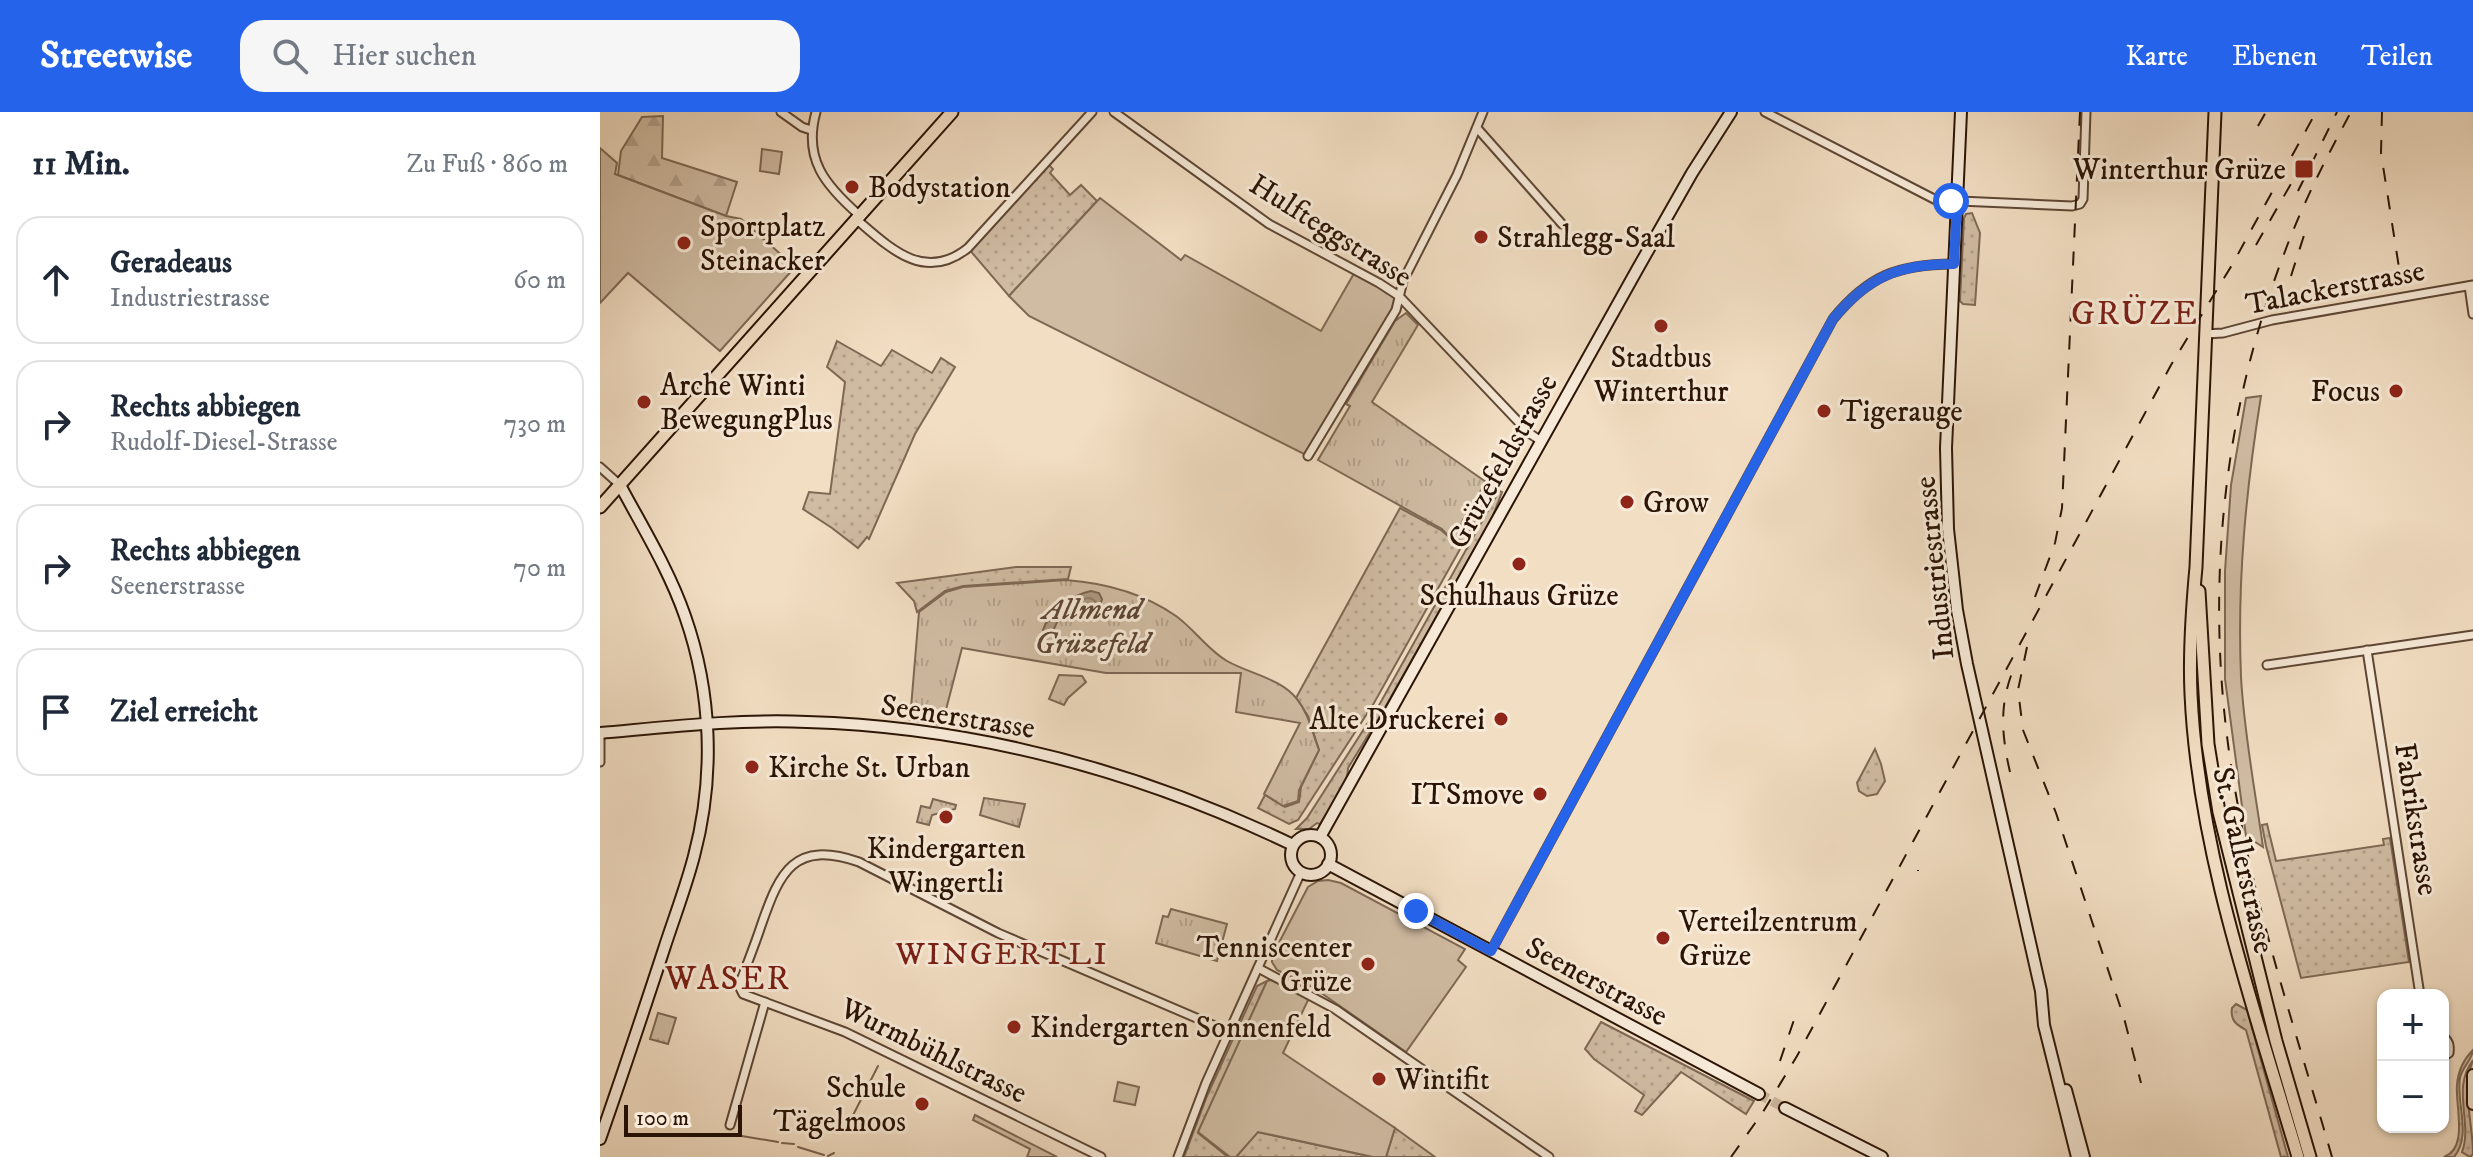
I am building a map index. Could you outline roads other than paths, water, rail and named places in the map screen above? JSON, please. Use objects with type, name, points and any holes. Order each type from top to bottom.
[{"type":"main road","points":[[600,507],[952,112]]},
{"type":"main road","name":"Grüzefeldstrasse","points":[[1320,837],[1692,173],[1731,112]]},
{"type":"main road","name":"Industriestrasse","points":[[1961,112],[1946,448],[1953,581],[1967,664],[2044,1011],[2084,1157]]},
{"type":"main road","name":"St. Gallerstrasse","points":[[2215,112],[2196,567],[2190,626],[2191,697],[2205,815],[2229,916],[2298,1157]]},
{"type":"main road","points":[[600,1139],[694,857],[707,786],[707,724],[702,677],[685,616],[673,584],[620,485]]},
{"type":"main road","name":"St. Gallerstrasse","points":[[2196,567],[2208,744],[2219,812],[2276,1041],[2310,1157]]},
{"type":"main road","name":"Seenerstrasse","points":[[600,733],[707,724],[823,722],[990,742],[1045,754],[1161,789],[1230,815],[1293,845]]},
{"type":"main road","points":[[1302,836],[1320,837],[1331,852],[1328,864],[1313,875],[1301,872],[1291,858],[1293,845],[1302,836]]},
{"type":"main road","name":"Seenerstrasse","points":[[1328,864],[1759,1094]]},
{"type":"main road","name":"Industriestrasse","points":[[2044,1011],[2044,1025],[2077,1157]]},
{"type":"main road","points":[[2473,1075],[2473,1104]]},
{"type":"main road","points":[[1785,1108],[1882,1157]]},
{"type":"street","points":[[781,112],[811,130]]},
{"type":"street","points":[[816,112],[811,130],[811,147],[826,183],[897,254],[918,261],[948,260],[968,248],[1092,112]]},
{"type":"street","name":"Hulfteggstrasse","points":[[1114,112],[1269,224],[1399,296],[1529,433],[1541,441]]},
{"type":"street","points":[[1308,456],[1396,310],[1403,281],[1483,112]]},
{"type":"street","points":[[1765,112],[1936,200],[2072,206],[2081,203],[2086,112]]},
{"type":"street","points":[[1477,128],[1562,224]]},
{"type":"street","points":[[1491,951],[1833,319],[1852,296],[1874,280],[1901,270],[1954,264]]},
{"type":"street","points":[[2471,286],[2473,314]]},
{"type":"street","name":"Talackerstrasse","points":[[2205,334],[2471,286]]},
{"type":"street","points":[[600,467],[620,485]]},
{"type":"street","points":[[2267,665],[2473,635]]},
{"type":"street","name":"Fabrikstrasse","points":[[2367,650],[2419,989]]},
{"type":"street","points":[[600,733],[600,762]]},
{"type":"street","name":"Wurmbühlstrasse","points":[[1101,1157],[845,1032],[743,994],[741,980],[778,880],[802,859],[826,854],[859,862],[998,933],[1229,1032]]},
{"type":"street","points":[[1178,1157],[1206,1083],[1301,872]]},
{"type":"street","points":[[1258,968],[1335,1009],[1549,1157]]},
{"type":"street","points":[[730,1125],[765,1002]]},
{"type":"water","points":[[1091,591],[1099,593],[1102,599],[1099,610],[1059,618],[1052,633],[1046,634],[1043,630],[1056,610],[1069,600]]},
{"type":"waterway","points":[[844,1133],[878,1066]]},
{"type":"waterway","points":[[736,1135],[778,1142]]},
{"type":"waterway","points":[[782,1143],[794,1144]]},
{"type":"waterway","points":[[798,1147],[824,1155]]},
{"type":"waterway","points":[[828,1156],[834,1153]]},
{"type":"tunnel","points":[[1759,1094],[1785,1108]]},
{"type":"railway","points":[[2035,597],[2055,543],[2062,508],[2080,112]]},
{"type":"railway","points":[[2258,126],[2266,112]]},
{"type":"railway","points":[[1731,1157],[1797,1056],[2171,365],[2232,265],[2316,112]]},
{"type":"railway","points":[[2298,191],[2337,112]]},
{"type":"railway","points":[[2332,1157],[2279,977],[2245,841],[2226,727],[2220,658],[2219,590],[2231,453],[2244,386],[2262,319],[2299,218],[2351,112]]},
{"type":"railway","points":[[2382,112],[2381,153],[2400,274]]},
{"type":"railway","points":[[2256,245],[2296,175]]},
{"type":"railway","points":[[2291,276],[2307,226]]},
{"type":"railway","points":[[2027,647],[2018,690],[2023,730],[2056,813],[2124,1018],[2141,1083]]},
{"type":"railway","points":[[2010,772],[2003,722],[2012,673]]},
{"type":"railway","points":[[1780,1061],[1797,1011]]},
{"type":"place","name":"Winterthur Grüze","points":[[2304,169]]},
{"type":"place","name":"Bodystation","points":[[852,187]]},
{"type":"place","name":"Strahlegg-Saal","points":[[1481,237]]},
{"type":"place","name":"Sportplatz Steinacker","points":[[684,243]]},
{"type":"place","name":"Stadtbus Winterthur","points":[[1661,326]]},
{"type":"place","name":"Focus","points":[[2396,391]]},
{"type":"place","name":"Arche Winti BewegungPlus","points":[[644,402]]},
{"type":"place","name":"Tigerauge","points":[[1824,411]]},
{"type":"place","name":"Grow","points":[[1627,502]]},
{"type":"place","name":"Schulhaus Grüze","points":[[1519,564]]},
{"type":"place","name":"Alte Druckerei","points":[[1501,719]]},
{"type":"place","name":"Kirche St. Urban","points":[[752,767]]},
{"type":"place","name":"ITSmove","points":[[1540,794]]},
{"type":"place","name":"Kindergarten Wingertli","points":[[946,817]]},
{"type":"place","name":"Verteilzentrum Grüze","points":[[1663,938]]},
{"type":"place","name":"Tenniscenter Grüze","points":[[1368,964]]},
{"type":"place","name":"Kindergarten Sonnenfeld","points":[[1014,1027]]},
{"type":"place","name":"Wintifit","points":[[1379,1079]]},
{"type":"place","name":"Schule Tägelmoos","points":[[922,1104]]},
{"type":"district","name":"GRÜZE","points":[[2135,312]]},
{"type":"district","name":"WINGERTLI","points":[[1002,953]]},
{"type":"district","name":"WASER","points":[[728,977]]},
{"type":"park label","name":"Allmend Grüzefeld","points":[[1092,626]]}]
